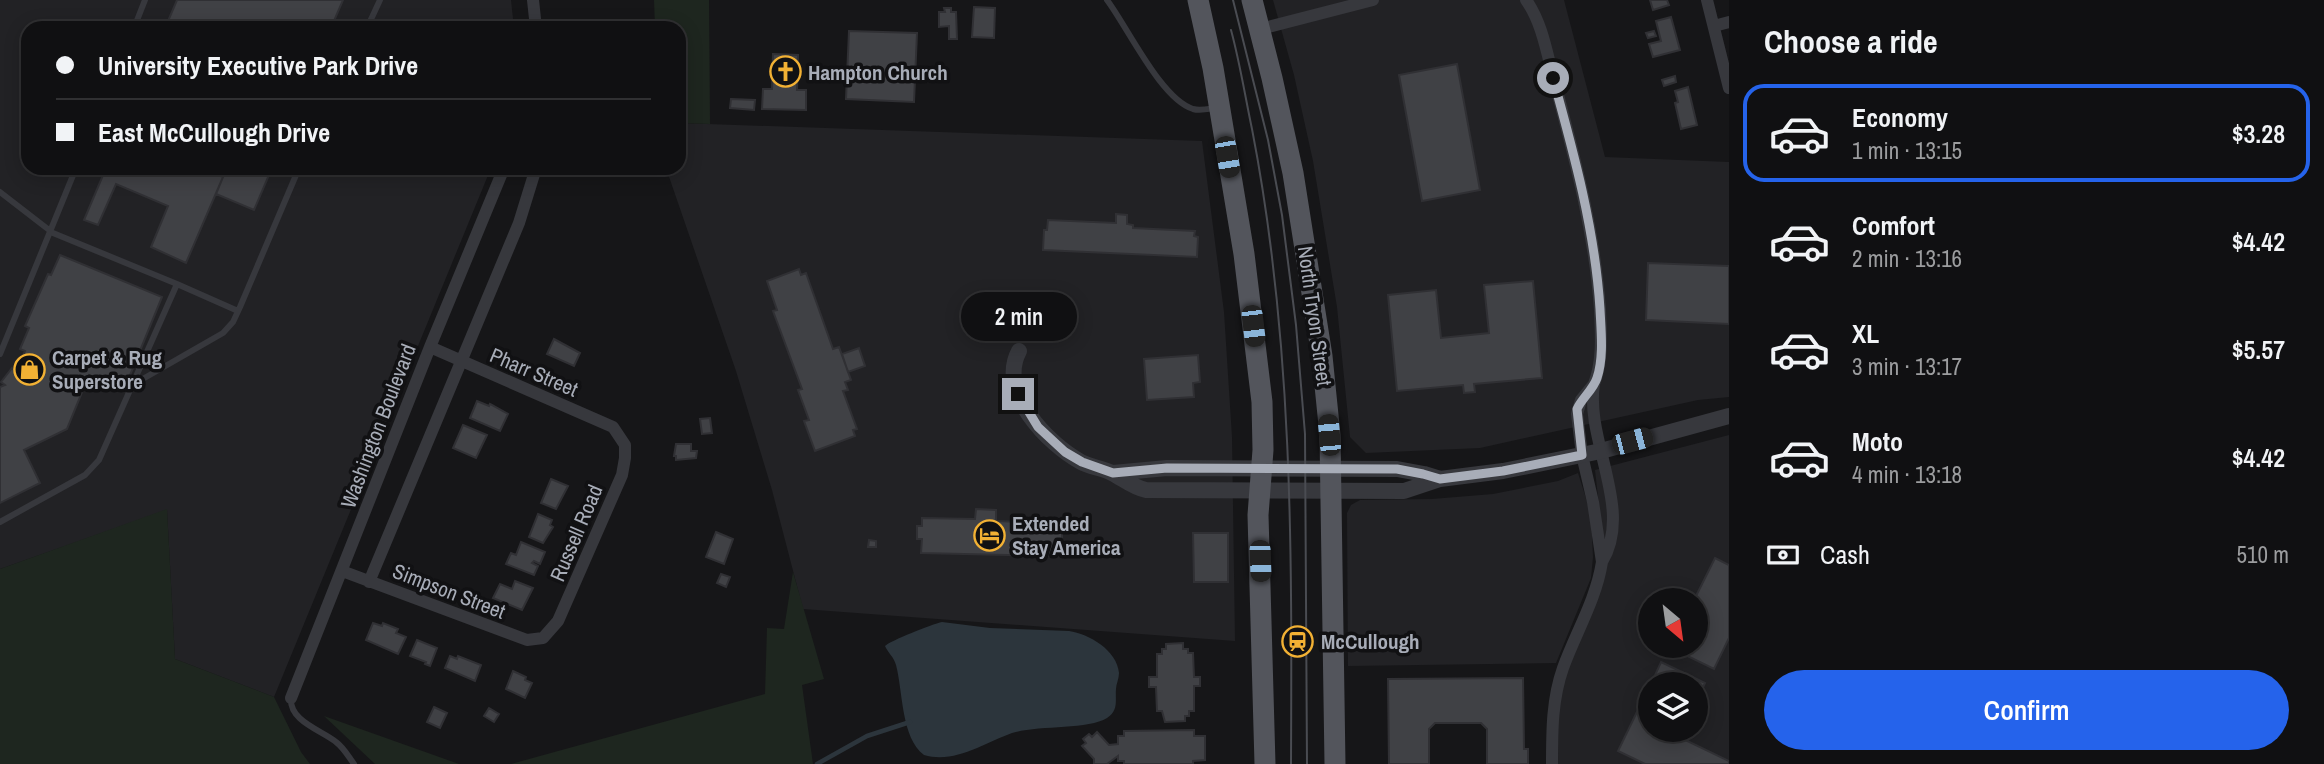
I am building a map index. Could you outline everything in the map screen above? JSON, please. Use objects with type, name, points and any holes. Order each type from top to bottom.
[{"type":"main road","points":[[1198,0],[1244,254],[1258,361],[1264,433],[1258,515],[1265,764]]},
{"type":"main road","name":"North Tryon Street","points":[[1252,0],[1284,129],[1322,356],[1331,480],[1335,764]]},
{"type":"street","points":[[533,0],[535,21]]},
{"type":"street","points":[[1260,29],[1373,0]]},
{"type":"street","points":[[1526,0],[1534,11],[1543,41],[1578,171],[1593,239],[1601,330],[1599,370],[1594,384],[1577,409],[1582,455],[1602,562]]},
{"type":"street","points":[[1707,0],[1729,88]]},
{"type":"street","points":[[1713,26],[1729,22]]},
{"type":"street","name":"Washington Boulevard","points":[[291,698],[501,175]]},
{"type":"street","points":[[369,582],[519,223],[535,175]]},
{"type":"street","name":"Pharr Street","points":[[430,347],[608,424],[620,436]]},
{"type":"street","points":[[1019,351],[1015,362],[1016,386],[1022,404],[1051,440],[1082,462],[1113,473],[1127,484],[1146,490],[1297,489],[1331,480],[1397,469],[1440,479],[1503,471],[1601,451],[1729,416]]},
{"type":"street","points":[[1552,764],[1552,713],[1556,692],[1596,590],[1602,562],[1612,543],[1614,523],[1594,411],[1594,384]]},
{"type":"street","name":"Russell Road","points":[[543,638],[558,621],[611,503],[625,458],[625,445],[620,436]]},
{"type":"street","points":[[1113,473],[1149,468],[1262,467],[1297,469],[1331,480]]},
{"type":"street","name":"Simpson Street","points":[[342,571],[510,635],[527,640],[543,638]]},
{"type":"lane","points":[[137,21],[145,0]]},
{"type":"lane","points":[[370,21],[380,0]]},
{"type":"lane","points":[[1107,0],[1168,90],[1193,108],[1219,108]]},
{"type":"lane","points":[[0,354],[73,175]]},
{"type":"lane","points":[[133,384],[213,340],[229,328],[239,311],[296,175]]},
{"type":"lane","points":[[0,192],[51,231],[239,311]]},
{"type":"lane","points":[[0,522],[93,468],[105,449],[177,284]]},
{"type":"lane","points":[[291,698],[290,705],[296,715],[339,744],[354,764]]},
{"type":"shaded area","points":[[0,0],[511,0],[513,21],[21,21],[21,175],[488,175],[274,697],[175,659],[167,510],[0,569]]},
{"type":"shaded area","points":[[654,0],[709,0],[710,124],[686,123],[686,21],[655,21]]},
{"type":"shaded area","points":[[1273,0],[1564,0],[1605,157],[1729,162],[1729,397],[1698,400],[1480,448],[1366,453],[1350,437],[1337,307],[1313,161],[1294,75]]},
{"type":"shaded area","points":[[686,123],[1202,141],[1224,312],[1232,437],[1235,641],[803,609],[772,490],[736,371],[668,175],[686,175]]},
{"type":"shaded area","points":[[1729,435],[1729,764],[1551,764],[1554,697],[1592,594],[1602,532],[1595,470]]},
{"type":"shaded area","points":[[1578,473],[1591,514],[1591,578],[1556,663],[1348,666],[1347,513],[1351,505],[1360,500],[1432,499],[1493,494],[1558,481]]},
{"type":"shaded area","points":[[167,509],[175,659],[274,697],[301,752],[310,764],[0,764],[0,569]]},
{"type":"shaded area","points":[[793,572],[824,679],[802,685],[813,764],[511,764],[765,694],[767,628],[784,629]]},
{"type":"shaded area","points":[[942,622],[990,628],[1069,631],[1101,644],[1113,657],[1119,675],[1113,712],[1098,722],[1012,733],[958,755],[924,755],[916,747],[907,726],[896,665],[885,646]]},
{"type":"shaded area","points":[[324,716],[459,764],[375,764]]},
{"type":"building","points":[[177,0],[343,0],[334,21],[168,21]]},
{"type":"building","points":[[1650,0],[1667,0],[1669,5],[1653,10]]},
{"type":"building","points":[[974,7],[995,8],[994,38],[972,37]]},
{"type":"building","points":[[944,8],[951,8],[951,12],[956,12],[957,39],[949,39],[949,26],[939,27],[939,12],[945,12]]},
{"type":"building","points":[[1671,17],[1680,50],[1653,57],[1649,44],[1661,41],[1656,21]]},
{"type":"building","points":[[849,31],[917,33],[914,102],[846,99]]},
{"type":"building","points":[[1654,31],[1656,36],[1648,38],[1646,33]]},
{"type":"building","name":"Hampton Church","points":[[773,54],[798,55],[797,90],[806,90],[806,110],[762,109],[763,89],[772,89]]},
{"type":"building","points":[[1457,64],[1480,190],[1422,201],[1399,75]]},
{"type":"building","points":[[1675,76],[1676,82],[1664,86],[1662,80]]},
{"type":"building","points":[[1688,87],[1697,125],[1681,129],[1675,91]]},
{"type":"building","points":[[731,99],[755,100],[754,110],[730,108]]},
{"type":"building","points":[[103,175],[223,177],[186,263],[151,247],[168,206],[116,184],[98,225],[84,220]]},
{"type":"building","points":[[218,175],[269,175],[254,210],[216,194],[223,177]]},
{"type":"building","points":[[1116,214],[1127,215],[1127,224],[1133,225],[1133,228],[1195,231],[1194,236],[1198,237],[1197,257],[1043,250],[1044,230],[1047,230],[1048,220],[1116,223]]},
{"type":"building","points":[[60,255],[162,297],[124,390],[89,375],[67,429],[24,450],[40,483],[0,503],[0,387],[5,385],[1,382],[12,368],[16,372],[25,351],[20,349],[29,328],[25,326],[48,274],[51,275]]},
{"type":"building","points":[[1648,263],[1729,266],[1729,324],[1646,320]]},
{"type":"building","points":[[799,269],[801,275],[806,273],[833,349],[839,347],[851,380],[845,382],[848,390],[843,391],[857,429],[853,430],[855,436],[815,451],[804,421],[809,420],[798,390],[802,389],[773,311],[777,310],[767,281]]},
{"type":"building","points":[[1533,281],[1542,378],[1474,384],[1475,392],[1464,393],[1463,385],[1397,391],[1388,295],[1436,290],[1441,338],[1489,333],[1484,285]]},
{"type":"building","points":[[554,339],[580,353],[574,366],[547,354]]},
{"type":"building","points":[[859,348],[865,366],[848,372],[842,354]]},
{"type":"building","points":[[1198,355],[1200,382],[1193,383],[1194,397],[1147,400],[1144,359]]},
{"type":"building","points":[[477,401],[489,406],[490,404],[508,414],[500,431],[470,418]]},
{"type":"building","points":[[710,418],[712,433],[702,434],[700,419]]},
{"type":"building","points":[[463,425],[487,435],[476,458],[453,448]]},
{"type":"building","points":[[676,444],[691,444],[691,451],[697,451],[696,458],[676,460]]},
{"type":"building","points":[[551,479],[568,486],[556,509],[541,503]]},
{"type":"building","name":"Extended Stay America","points":[[976,509],[996,510],[996,521],[1057,523],[1057,531],[1062,532],[1062,543],[1056,542],[1056,556],[921,553],[922,539],[917,539],[917,526],[922,526],[922,518],[975,519]]},
{"type":"building","points":[[538,514],[552,520],[550,525],[553,527],[543,543],[529,537]]},
{"type":"building","points":[[716,532],[733,539],[724,564],[706,557]]},
{"type":"building","points":[[1193,533],[1228,533],[1228,582],[1194,582]]},
{"type":"building","points":[[869,540],[876,541],[876,547],[868,547]]},
{"type":"building","points":[[521,542],[545,552],[540,564],[534,561],[532,563],[538,566],[534,575],[506,564],[511,553],[516,555]]},
{"type":"building","points":[[1715,558],[1729,565],[1729,638],[1714,669],[1691,658],[1708,658],[1708,588],[1700,588]]},
{"type":"building","points":[[721,574],[730,577],[726,587],[717,583]]},
{"type":"building","points":[[515,581],[533,588],[522,610],[493,598],[500,584],[512,589]]},
{"type":"building","points":[[373,623],[382,626],[383,623],[398,629],[396,633],[406,637],[398,654],[366,640]]},
{"type":"building","points":[[417,640],[437,648],[430,666],[410,656]]},
{"type":"building","points":[[1183,643],[1183,649],[1193,653],[1194,677],[1200,677],[1200,686],[1194,686],[1194,711],[1189,711],[1185,721],[1165,722],[1162,711],[1157,711],[1156,687],[1149,687],[1149,677],[1157,677],[1157,654],[1162,654],[1166,644]]},
{"type":"building","points":[[450,656],[457,659],[458,656],[481,665],[475,681],[445,668]]},
{"type":"building","points":[[1661,662],[1682,672],[1656,672]]},
{"type":"building","points":[[513,671],[532,683],[525,698],[506,689]]},
{"type":"building","points":[[1523,678],[1524,749],[1528,749],[1528,764],[1487,764],[1487,729],[1481,723],[1435,723],[1429,729],[1429,764],[1389,764],[1388,679]]},
{"type":"building","points":[[434,707],[447,713],[440,728],[427,722]]},
{"type":"building","points":[[489,708],[499,714],[494,722],[484,716]]},
{"type":"building","points":[[1638,710],[1638,742],[1689,742],[1729,761],[1729,764],[1645,764],[1618,751]]},
{"type":"building","points":[[1194,730],[1194,736],[1205,736],[1205,760],[1193,761],[1193,764],[1124,764],[1124,761],[1118,761],[1118,756],[1107,764],[1094,764],[1094,759],[1082,746],[1086,743],[1083,739],[1089,734],[1092,737],[1097,732],[1109,745],[1118,744],[1118,736],[1124,736],[1124,731]]},
{"type":"waterway","points":[[817,764],[867,736],[910,722]]},
{"type":"tram line","points":[[1233,0],[1268,140],[1282,215],[1296,325],[1305,434],[1307,764]]},
{"type":"tram line","points":[[1231,30],[1265,208],[1283,366],[1290,525],[1291,764]]},
{"type":"place","name":"Hampton Church","points":[[785,72]]},
{"type":"place","name":"Carpet & Rug Superstore","points":[[29,369]]},
{"type":"place","name":"Extended Stay America","points":[[989,535]]},
{"type":"place","name":"McCullough","points":[[1298,641]]},
{"type":"route","points":[[1018,394],[1038,427],[1065,452],[1082,462],[1113,473],[1149,468],[1262,467],[1347,471],[1397,469],[1440,479],[1503,471],[1582,455],[1577,409],[1594,384],[1599,370],[1599,298],[1590,224],[1553,78]]}]
